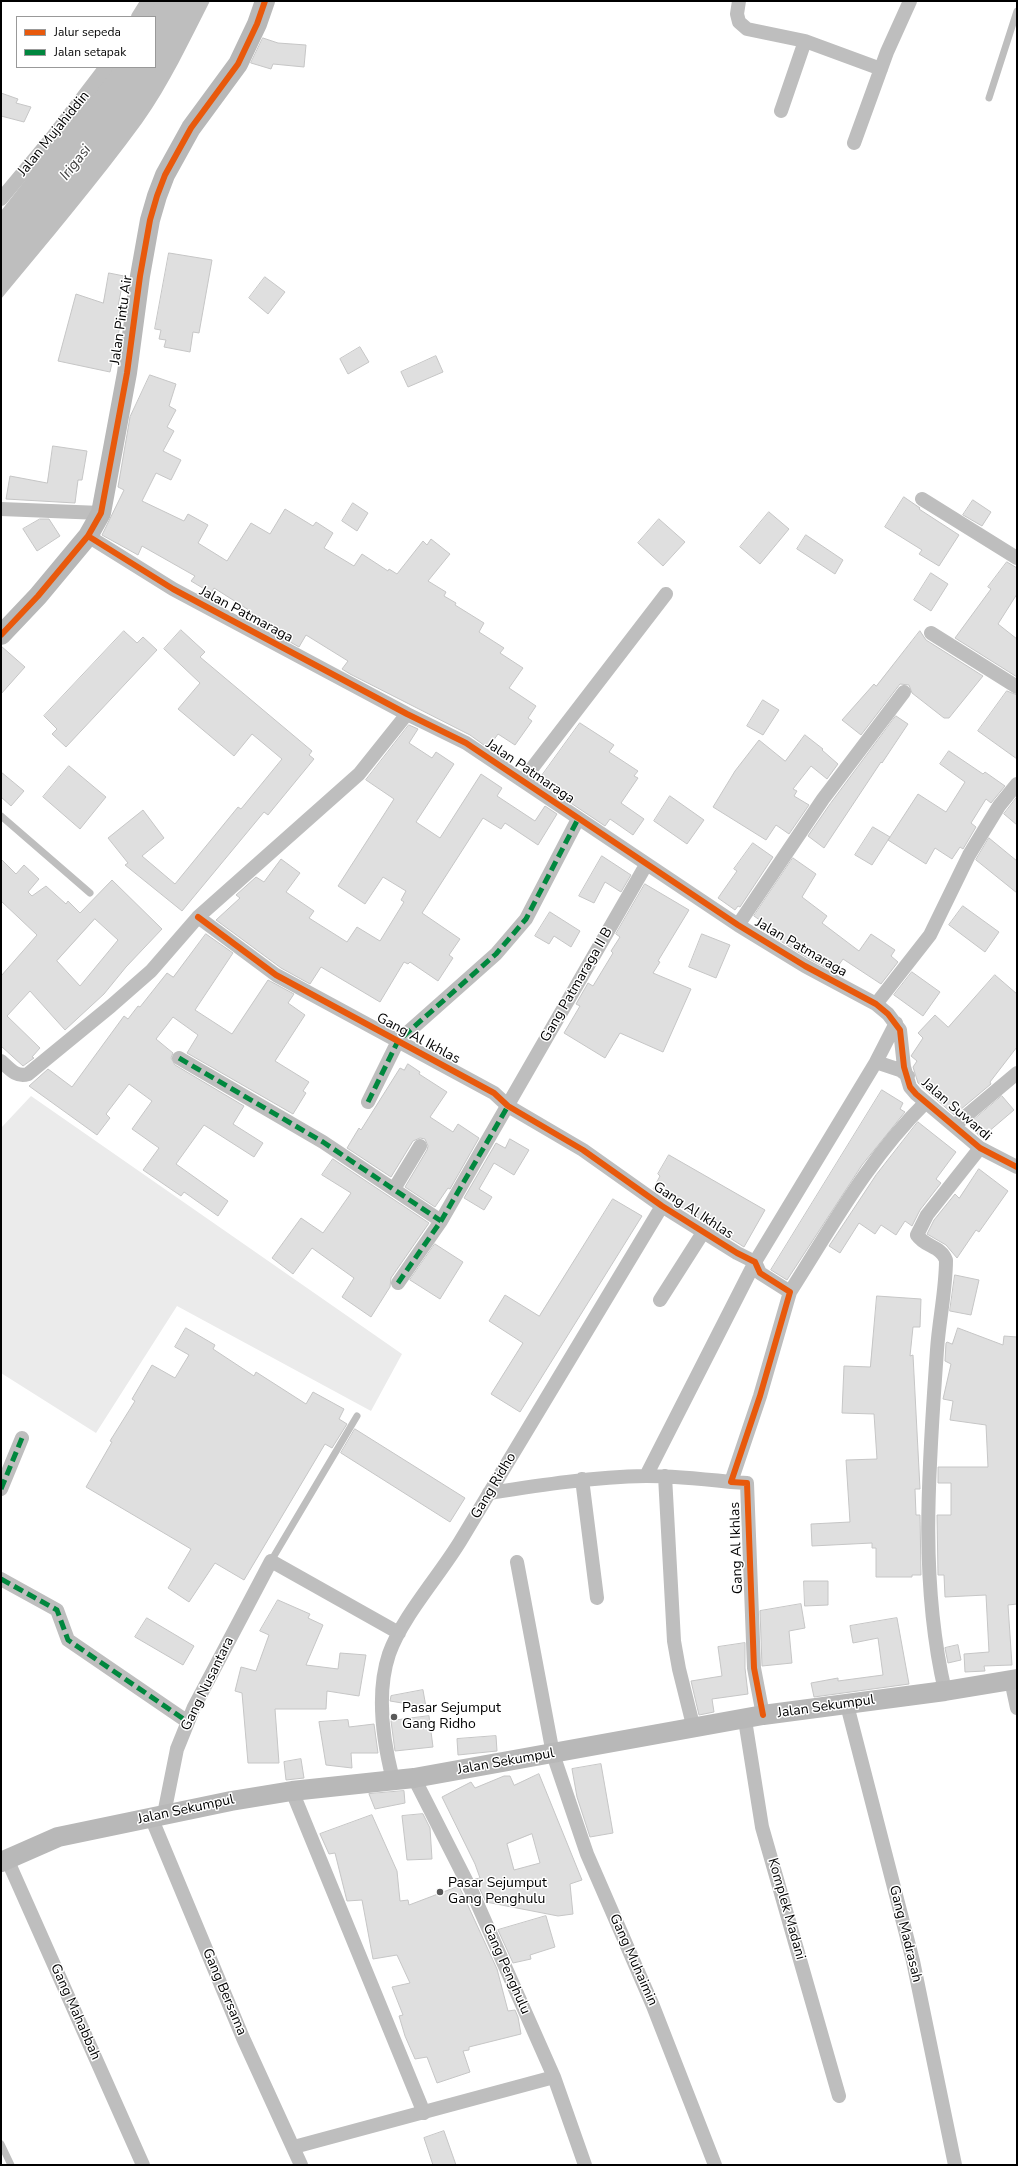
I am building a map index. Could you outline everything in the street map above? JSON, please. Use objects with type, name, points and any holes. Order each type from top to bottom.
[{"type":"main road","name":"Jalan Pintu Air","points":[[1,635],[38,596],[88,536],[101,513],[127,373],[140,276],[150,220],[157,196],[165,175],[191,128],[238,64],[266,1]]},
{"type":"main road","name":"Jalan Sekumpul","points":[[4,1861],[58,1837],[158,1816],[292,1791],[414,1778],[754,1718],[945,1691],[1014,1679]]},
{"type":"street","points":[[139,16],[148,1]]},
{"type":"street","points":[[739,1],[737,14],[739,22],[747,29],[806,41],[881,68]]},
{"type":"street","points":[[854,143],[881,68],[910,1]]},
{"type":"street","points":[[780,111],[806,41]]},
{"type":"street","name":"Jalan Mujahiddin","points":[[1,199],[52,139],[105,68]]},
{"type":"street","points":[[922,499],[1017,558]]},
{"type":"street","points":[[1,509],[101,513]]},
{"type":"street","name":"Jalan Patmaraga","points":[[88,536],[173,589],[407,714],[466,743],[523,780],[646,865],[738,925],[805,966],[876,1004],[896,1023]]},
{"type":"street","points":[[523,780],[666,594]]},
{"type":"street","points":[[931,633],[1017,687]]},
{"type":"street","points":[[738,925],[823,799],[904,692]]},
{"type":"street","points":[[1,1061],[21,1076],[41,1064],[151,970],[198,917],[359,774],[407,714]]},
{"type":"street","points":[[876,1004],[930,935],[968,855],[999,806],[1017,784]]},
{"type":"street","points":[[368,1102],[398,1041],[496,954],[526,919],[578,819]]},
{"type":"street","name":"Gang Patmaraga II B","points":[[398,1283],[441,1221],[646,865]]},
{"type":"street","name":"Gang Al Ikhlas","points":[[198,917],[276,975],[494,1093],[508,1106],[583,1150],[662,1206],[737,1253],[755,1262],[760,1273],[790,1292],[760,1396],[731,1482],[747,1483],[754,1668],[754,1718]]},
{"type":"street","points":[[646,1476],[755,1262],[876,1062],[896,1023]]},
{"type":"street","points":[[896,1023],[900,1030],[904,1067],[908,1076]]},
{"type":"street","points":[[179,1058],[323,1142],[441,1221]]},
{"type":"street","points":[[876,1062],[900,1070],[908,1076]]},
{"type":"street","points":[[954,1126],[1017,1073]]},
{"type":"street","name":"Jalan Suwardi","points":[[908,1076],[910,1087],[925,1103],[980,1148],[1017,1167]]},
{"type":"street","points":[[790,1292],[857,1185],[893,1136],[925,1103]]},
{"type":"street","points":[[394,1189],[420,1146]]},
{"type":"street","points":[[945,1691],[936,1649],[928,1572],[928,1530],[934,1389],[946,1260],[941,1251],[921,1241],[917,1235],[927,1215],[980,1148]]},
{"type":"street","name":"Gang Ridho","points":[[392,1780],[384,1742],[382,1717],[386,1667],[398,1633],[459,1543],[662,1206]]},
{"type":"street","points":[[660,1300],[704,1231]]},
{"type":"street","points":[[1,1489],[22,1438]]},
{"type":"street","points":[[489,1492],[582,1479],[646,1476],[665,1476],[731,1482]]},
{"type":"street","points":[[665,1476],[674,1641],[694,1729]]},
{"type":"street","points":[[582,1479],[597,1598]]},
{"type":"street","points":[[271,1561],[398,1633]]},
{"type":"street","name":"Gang Nusantara","points":[[158,1816],[177,1749],[188,1722],[271,1561]]},
{"type":"street","name":"Gang Muhaimin","points":[[517,1562],[553,1754],[587,1854],[653,2006],[715,2165]]},
{"type":"street","points":[[1,1579],[57,1610],[68,1640],[188,1722]]},
{"type":"street","points":[[1014,1679],[1017,1708]]},
{"type":"street","name":"Gang Madrasah","points":[[847,1705],[913,1961],[955,2165]]},
{"type":"street","name":"Komplek Madani","points":[[754,1718],[762,1827],[839,2096]]},
{"type":"street","name":"Gang Penghulu","points":[[414,1778],[473,1894],[554,2077],[585,2165]]},
{"type":"street","points":[[292,1791],[424,2114]]},
{"type":"street","name":"Gang Bersama","points":[[158,1816],[243,2038],[301,2165]]},
{"type":"street","name":"Gang Mahabbah","points":[[4,1861],[144,2165]]},
{"type":"street","points":[[294,2147],[424,2114],[554,2077]]},
{"type":"lane","points":[[989,98],[1017,11]]},
{"type":"lane","points":[[1,816],[90,893]]},
{"type":"lane","points":[[271,1561],[357,1416]]},
{"type":"lane","points":[[1,2144],[11,2165]]},
{"type":"shaded area","points":[[31,1096],[402,1354],[371,1411],[177,1306],[96,1433],[1,1373],[1,1128]]},
{"type":"water","name":"Irigasi","points":[[150,1],[210,1],[170,79],[152,109],[91,190],[1,299],[1,211],[77,114],[108,68],[156,68],[156,16],[142,16]]},
{"type":"building","points":[[263,38],[278,43],[306,45],[304,67],[273,64],[271,69],[251,63]]},
{"type":"building","points":[[1,93],[18,99],[16,103],[31,107],[24,122],[1,116]]},
{"type":"building","points":[[169,253],[212,260],[199,333],[193,332],[190,352],[164,347],[166,340],[159,339],[161,330],[155,329]]},
{"type":"building","points":[[109,273],[124,276],[118,306],[118,311],[123,312],[110,372],[58,361],[76,294],[103,303]]},
{"type":"building","points":[[265,277],[285,292],[268,314],[249,298]]},
{"type":"building","points":[[360,347],[369,362],[348,374],[340,359]]},
{"type":"building","points":[[436,356],[443,372],[408,387],[401,372]]},
{"type":"building","points":[[150,375],[176,384],[169,406],[176,410],[167,427],[174,431],[163,451],[181,460],[171,480],[156,473],[142,501],[184,521],[188,514],[208,525],[198,543],[227,561],[251,523],[270,534],[285,509],[313,526],[316,522],[333,533],[324,548],[354,566],[362,554],[388,571],[389,569],[397,574],[423,541],[427,545],[431,539],[450,554],[428,581],[446,592],[444,596],[456,603],[455,605],[484,623],[479,632],[504,648],[500,653],[523,668],[509,688],[536,706],[528,718],[532,721],[515,745],[498,734],[488,748],[470,735],[350,674],[342,669],[348,661],[306,635],[299,647],[278,635],[279,632],[250,615],[252,612],[214,588],[211,593],[191,581],[195,576],[142,546],[138,555],[102,535],[124,490],[118,487],[130,417]]},
{"type":"building","points":[[53,446],[87,451],[82,480],[78,480],[75,503],[6,499],[10,476],[47,483]]},
{"type":"building","points":[[904,497],[920,508],[919,509],[959,535],[939,566],[919,554],[922,550],[885,527]]},
{"type":"building","points":[[973,500],[991,512],[982,526],[963,515]]},
{"type":"building","points":[[353,503],[368,513],[357,531],[342,521]]},
{"type":"building","points":[[769,512],[789,529],[760,564],[740,547]]},
{"type":"building","points":[[40,519],[49,519],[60,536],[37,551],[23,529]]},
{"type":"building","points":[[659,519],[685,542],[663,566],[638,543]]},
{"type":"building","points":[[806,535],[843,560],[835,574],[797,549]]},
{"type":"building","points":[[1007,562],[1017,568],[1017,594],[998,624],[1017,639],[1017,677],[955,638],[991,589],[988,587]]},
{"type":"building","points":[[931,573],[948,584],[931,611],[914,600]]},
{"type":"building","points":[[181,630],[205,652],[200,657],[312,751],[309,755],[314,759],[268,815],[264,812],[182,911],[125,865],[128,863],[108,838],[143,810],[164,838],[142,856],[175,884],[238,807],[241,809],[282,759],[252,734],[234,756],[178,709],[200,683],[164,649]]},
{"type":"building","points":[[124,631],[137,643],[143,637],[157,650],[66,747],[52,734],[57,729],[44,716]]},
{"type":"building","points":[[920,631],[926,640],[983,676],[949,718],[944,718],[912,693],[909,685],[900,684],[861,735],[842,720],[874,684],[876,686]]},
{"type":"building","points":[[1,646],[25,667],[1,694]]},
{"type":"building","points":[[1007,691],[1017,695],[1017,759],[978,731]]},
{"type":"building","points":[[763,700],[779,710],[763,735],[747,726]]},
{"type":"building","points":[[896,716],[908,724],[824,848],[808,836]]},
{"type":"building","points":[[580,723],[614,745],[609,752],[638,771],[634,776],[638,778],[621,803],[644,819],[633,835],[610,819],[605,826],[538,781]]},
{"type":"building","points":[[409,725],[418,729],[409,743],[432,758],[436,752],[454,764],[416,822],[440,838],[481,774],[502,788],[497,796],[535,821],[545,806],[557,814],[538,845],[505,823],[501,829],[483,818],[422,913],[460,939],[449,955],[453,958],[438,981],[410,962],[408,964],[404,962],[380,1002],[321,967],[310,984],[281,968],[216,920],[240,898],[236,895],[256,877],[264,882],[281,859],[300,873],[286,892],[314,911],[309,918],[347,942],[357,927],[380,941],[404,902],[401,900],[406,891],[383,877],[365,904],[338,886],[394,799],[366,780]]},
{"type":"building","points":[[805,735],[823,749],[822,750],[838,764],[827,779],[811,766],[793,789],[797,791],[794,796],[809,805],[789,834],[776,825],[766,840],[713,807],[735,771],[759,740],[785,761]]},
{"type":"building","points":[[949,751],[983,774],[985,772],[1005,786],[991,803],[986,799],[971,823],[976,827],[963,849],[960,847],[952,859],[935,848],[926,864],[888,840],[918,794],[946,812],[965,782],[940,764]]},
{"type":"building","points":[[69,766],[106,797],[80,829],[43,797]]},
{"type":"building","points":[[1,772],[24,791],[11,806],[1,797]]},
{"type":"building","points":[[670,796],[704,820],[687,844],[654,821]]},
{"type":"building","points":[[1017,797],[1017,825],[1004,814]]},
{"type":"building","points":[[873,827],[890,837],[872,865],[855,855]]},
{"type":"building","points":[[989,838],[1017,861],[1017,893],[976,860]]},
{"type":"building","points":[[753,843],[773,857],[740,907],[738,906],[735,910],[718,898],[737,871],[734,869]]},
{"type":"building","points":[[602,856],[631,875],[621,892],[605,882],[594,903],[579,896]]},
{"type":"building","points":[[793,858],[816,874],[802,897],[827,916],[822,923],[859,951],[871,934],[895,950],[891,956],[898,962],[881,984],[843,959],[834,972],[809,959],[771,935],[775,931],[754,916]]},
{"type":"building","points":[[1,859],[16,874],[24,865],[39,879],[28,892],[32,896],[46,886],[66,904],[68,901],[80,913],[112,880],[162,929],[126,967],[104,994],[65,1030],[30,991],[7,1016],[40,1048],[32,1057],[34,1058],[23,1066],[1,1046],[1,976],[37,935],[1,901]],"holes":[[[95,919],[118,940],[80,986],[57,961]]]},
{"type":"building","points":[[645,884],[689,910],[658,961],[660,962],[653,973],[691,989],[663,1052],[620,1033],[605,1058],[564,1033],[580,1006],[576,1004],[588,983],[593,986],[613,953],[611,951],[620,937],[616,934]]},
{"type":"building","points":[[963,906],[999,932],[985,952],[949,925]]},
{"type":"building","points":[[550,912],[580,931],[571,947],[554,936],[549,944],[535,936]]},
{"type":"building","points":[[206,934],[233,953],[195,1010],[232,1034],[268,980],[294,994],[288,1003],[305,1015],[275,1061],[309,1082],[303,1091],[306,1093],[293,1114],[187,1053],[198,1035],[173,1017],[156,1039],[173,1053],[171,1058],[175,1065],[244,1106],[233,1124],[263,1143],[254,1157],[204,1125],[176,1164],[228,1201],[218,1216],[184,1192],[181,1196],[143,1170],[159,1148],[132,1129],[152,1101],[129,1084],[106,1114],[110,1118],[97,1135],[29,1086],[48,1069],[72,1087],[124,1016],[128,1019],[138,1006],[140,1007],[167,973],[173,977]]},
{"type":"building","points":[[702,934],[730,945],[716,978],[689,967]]},
{"type":"building","points":[[912,972],[940,992],[923,1016],[894,995]]},
{"type":"building","points":[[995,975],[1017,994],[1017,1047],[990,1082],[991,1084],[954,1115],[918,1083],[913,1067],[917,1061],[911,1056],[923,1038],[918,1033],[935,1015],[948,1027]]},
{"type":"building","points":[[408,1064],[420,1072],[419,1074],[447,1092],[430,1117],[453,1132],[458,1124],[479,1138],[450,1189],[448,1188],[435,1207],[405,1187],[427,1150],[428,1146],[425,1139],[420,1138],[413,1141],[391,1177],[347,1148],[359,1128],[361,1130],[400,1068],[404,1070]]},
{"type":"building","points":[[882,1090],[903,1103],[900,1109],[905,1112],[862,1165],[787,1280],[771,1270]]},
{"type":"building","points":[[1002,1096],[1014,1110],[981,1138],[969,1124]]},
{"type":"building","points":[[918,1122],[956,1152],[936,1179],[941,1183],[920,1210],[912,1226],[905,1221],[896,1235],[881,1225],[875,1234],[859,1223],[840,1253],[829,1246],[876,1175]]},
{"type":"building","points":[[510,1139],[529,1150],[514,1175],[494,1163],[479,1189],[492,1197],[484,1210],[464,1198],[496,1143],[505,1148]]},
{"type":"building","points":[[669,1155],[765,1210],[744,1247],[653,1189],[660,1176],[658,1174]]},
{"type":"building","points":[[333,1159],[429,1223],[391,1278],[390,1287],[371,1317],[342,1297],[354,1278],[312,1248],[293,1274],[272,1258],[301,1218],[323,1233],[351,1193],[322,1175]]},
{"type":"building","points":[[979,1169],[1008,1191],[979,1232],[976,1230],[957,1258],[946,1245],[927,1234],[934,1220],[955,1194],[959,1198]]},
{"type":"building","points":[[613,1199],[642,1216],[520,1412],[491,1394],[523,1343],[489,1321],[505,1295],[539,1316]]},
{"type":"building","points":[[435,1244],[463,1262],[440,1299],[410,1280]]},
{"type":"building","points":[[955,1275],[979,1280],[971,1315],[950,1311]]},
{"type":"building","points":[[877,1296],[921,1299],[920,1327],[913,1327],[910,1356],[913,1355],[920,1489],[915,1489],[916,1515],[920,1515],[921,1575],[912,1575],[912,1577],[876,1577],[876,1548],[872,1548],[872,1543],[812,1546],[811,1524],[850,1522],[846,1460],[877,1459],[874,1414],[842,1413],[844,1366],[870,1367]]},
{"type":"building","points":[[186,1328],[215,1345],[213,1349],[254,1376],[256,1372],[306,1404],[313,1392],[344,1409],[339,1419],[347,1424],[332,1448],[325,1444],[244,1580],[215,1563],[189,1602],[168,1588],[191,1549],[86,1487],[112,1442],[110,1441],[135,1401],[132,1399],[152,1365],[175,1378],[189,1355],[175,1347]]},
{"type":"building","points":[[958,1328],[1003,1345],[1004,1336],[1017,1337],[1017,1604],[1008,1605],[1012,1665],[984,1666],[985,1671],[965,1672],[964,1654],[989,1652],[986,1595],[945,1597],[944,1575],[938,1575],[937,1515],[951,1515],[951,1483],[938,1483],[938,1467],[988,1467],[986,1425],[950,1420],[953,1401],[943,1399],[951,1364],[945,1361],[946,1343],[952,1344]]},
{"type":"building","points":[[355,1429],[465,1498],[450,1522],[341,1453]]},
{"type":"building","points":[[804,1581],[828,1581],[828,1605],[805,1606]]},
{"type":"building","points":[[278,1600],[310,1614],[308,1618],[323,1625],[306,1665],[338,1669],[340,1653],[366,1655],[359,1696],[327,1691],[326,1709],[275,1709],[279,1763],[248,1763],[242,1693],[235,1691],[241,1667],[256,1671],[269,1635],[260,1631]]},
{"type":"building","points":[[801,1604],[805,1628],[789,1631],[792,1663],[762,1666],[760,1611]]},
{"type":"building","points":[[147,1618],[194,1646],[183,1665],[135,1637]]},
{"type":"building","points":[[897,1618],[909,1684],[814,1697],[811,1683],[838,1678],[838,1681],[883,1675],[878,1638],[853,1643],[850,1626]]},
{"type":"building","points":[[745,1643],[745,1668],[748,1694],[712,1699],[714,1712],[699,1715],[691,1681],[722,1676],[718,1647]]},
{"type":"building","points":[[958,1645],[961,1660],[948,1663],[945,1648]]},
{"type":"building","points":[[423,1690],[426,1707],[390,1701],[391,1696]]},
{"type":"building","points":[[429,1716],[433,1747],[395,1751],[391,1721]]},
{"type":"building","points":[[348,1720],[349,1727],[374,1724],[378,1753],[351,1753],[352,1768],[326,1765],[319,1722]]},
{"type":"building","points":[[496,1736],[497,1751],[458,1755],[457,1739]]},
{"type":"building","points":[[301,1759],[304,1778],[286,1780],[284,1762]]},
{"type":"building","points":[[601,1764],[613,1833],[590,1837],[577,1797],[572,1769]]},
{"type":"building","points":[[539,1774],[582,1880],[570,1884],[573,1914],[558,1916],[486,1902],[475,1879],[480,1878],[475,1864],[442,1797],[471,1782],[475,1788],[504,1776],[510,1776],[514,1785]],"holes":[[[532,1834],[540,1863],[514,1870],[507,1844]]]},
{"type":"building","points":[[404,1791],[405,1803],[375,1809],[369,1794]]},
{"type":"building","points":[[423,1814],[430,1828],[432,1859],[407,1860],[402,1816]]},
{"type":"building","points":[[372,1815],[397,1871],[400,1901],[408,1900],[409,1905],[459,1886],[497,1969],[508,2011],[515,2010],[518,2017],[521,2034],[469,2047],[469,2050],[463,2051],[470,2072],[437,2083],[427,2057],[415,2059],[405,2036],[399,2016],[403,2015],[392,1987],[410,1983],[397,1955],[373,1959],[362,1900],[347,1901],[335,1853],[329,1854],[320,1834]]},
{"type":"building","points":[[546,1916],[555,1947],[530,1955],[531,1959],[513,1963],[498,1930]]},
{"type":"building","points":[[444,2131],[456,2165],[433,2165],[424,2138]]},
{"type":"marked path","points":[[368,1102],[398,1041],[496,954],[526,919],[578,819]]},
{"type":"marked path","points":[[179,1058],[323,1142],[441,1221]]},
{"type":"marked path","points":[[398,1283],[441,1221],[508,1106]]},
{"type":"marked path","points":[[1,1489],[22,1438]]},
{"type":"marked path","points":[[1,1579],[57,1610],[68,1640],[188,1722]]},
{"type":"cycle path","points":[[1,635],[38,596],[88,536],[101,513],[127,373],[140,276],[150,220],[157,196],[165,175],[191,128],[238,64],[257,24],[265,1]]},
{"type":"cycle path","points":[[88,536],[173,589],[407,714],[466,743],[738,925],[805,966],[876,1004],[888,1014],[900,1030],[904,1067],[910,1087],[916,1094],[980,1148],[1017,1167]]},
{"type":"cycle path","points":[[198,917],[276,975],[494,1093],[508,1106],[583,1150],[662,1206],[737,1253],[755,1262],[760,1273],[790,1292],[760,1396],[731,1482],[747,1483],[754,1668],[763,1715]]},
{"type":"place","name":"Pasar Sejumput Gang Ridho","points":[[394,1717]]},
{"type":"place","name":"Pasar Sejumput Gang Penghulu","points":[[440,1892]]}]
